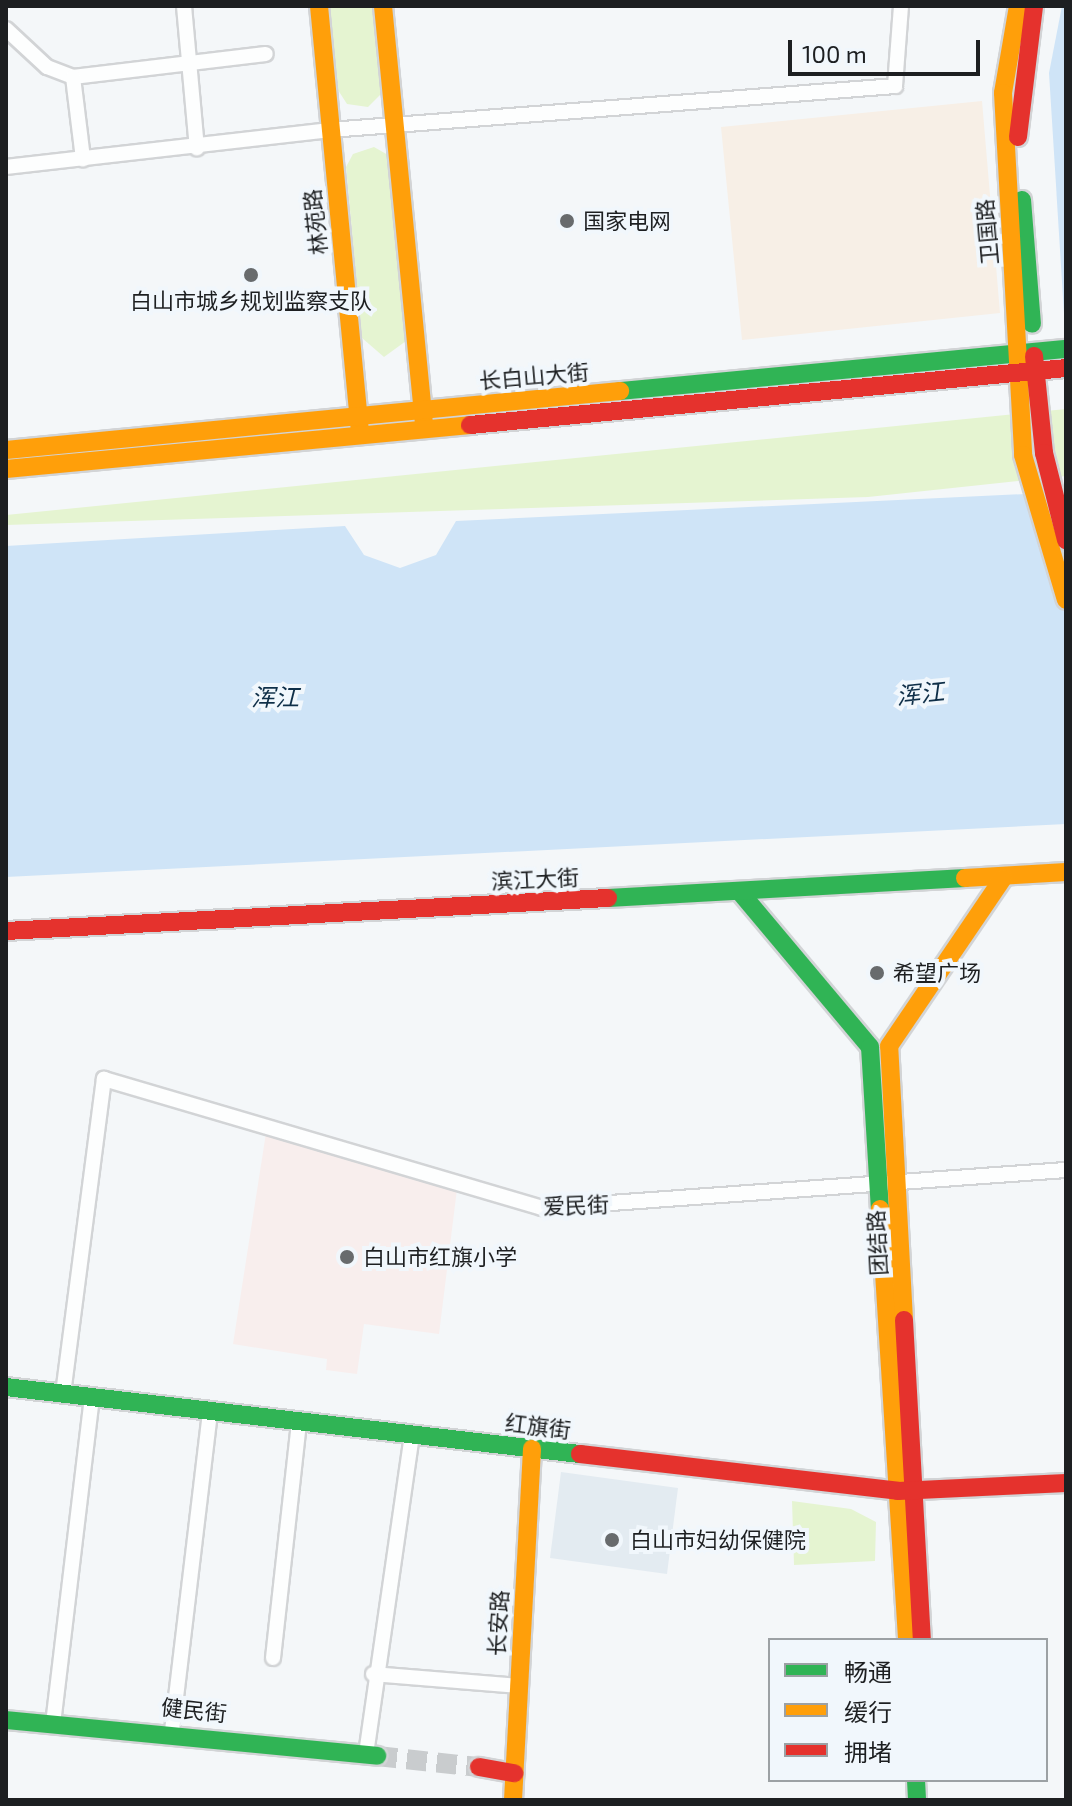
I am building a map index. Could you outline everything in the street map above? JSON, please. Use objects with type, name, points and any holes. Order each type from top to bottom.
[{"type":"street","points":[[184,6],[197,148]]},
{"type":"street","name":"林苑路","points":[[319,6],[359,424]]},
{"type":"street","points":[[383,6],[423,419]]},
{"type":"street","points":[[6,167],[197,148],[330,130],[895,86],[901,6]]},
{"type":"street","name":"卫国路","points":[[1018,6],[1003,93],[1028,363],[1044,453],[1066,540]]},
{"type":"street","name":"卫国路","points":[[1034,6],[1018,135],[1028,363],[1023,455],[1066,600]]},
{"type":"street","points":[[6,29],[47,67],[73,77],[266,54]]},
{"type":"street","points":[[73,77],[83,159]]},
{"type":"street","name":"长白山大街","points":[[1028,363],[1066,349]]},
{"type":"street","name":"长白山大街","points":[[6,450],[423,419],[1028,363],[1066,368]]},
{"type":"street","name":"长白山大街","points":[[6,469],[359,424]]},
{"type":"street","name":"滨江大街","points":[[6,931],[1003,878],[1066,872]]},
{"type":"street","points":[[740,892],[880,1046],[1003,878]]},
{"type":"street","name":"团结路","points":[[880,1046],[906,1491],[907,1638]]},
{"type":"street","name":"爱民街","points":[[63,1394],[104,1079],[542,1208],[889,1180],[1066,1170]]},
{"type":"street","name":"红旗街","points":[[6,1387],[906,1491],[1066,1483]]},
{"type":"street","points":[[53,1724],[92,1397]]},
{"type":"street","points":[[172,1731],[210,1412]]},
{"type":"street","points":[[273,1658],[299,1422]]},
{"type":"street","points":[[372,1755],[373,1674],[412,1435]]},
{"type":"street","name":"长安路","points":[[513,1800],[532,1449]]},
{"type":"street","name":"团结路","points":[[906,1491],[922,1638]]},
{"type":"street","points":[[373,1674],[519,1686]]},
{"type":"street","name":"健民街","points":[[6,1720],[172,1731],[372,1755]]},
{"type":"street","points":[[479,1767],[514,1773]]},
{"type":"shaded area","points":[[982,101],[1000,313],[742,340],[721,127]]},
{"type":"shaded area","name":"白山市红旗小学","points":[[266,1133],[457,1189],[439,1334],[364,1324],[357,1374],[326,1370],[327,1359],[233,1344]]},
{"type":"shaded area","name":"白山市妇幼保健院","points":[[561,1472],[678,1488],[667,1574],[550,1558]]},
{"type":"green space","points":[[328,6],[375,6],[382,93],[368,107],[347,104],[338,90]]},
{"type":"green space","points":[[374,147],[388,155],[406,341],[384,357],[362,338],[346,167],[353,154]]},
{"type":"green space","points":[[1066,409],[1066,476],[868,497],[6,525],[6,515]]},
{"type":"green space","points":[[792,1501],[851,1509],[876,1522],[875,1561],[794,1565]]},
{"type":"water","points":[[1062,6],[1066,6],[1066,346],[1049,73]]},
{"type":"water","name":"浑江","points":[[1066,492],[1066,824],[6,877],[6,546],[345,526],[364,555],[400,568],[436,555],[456,521]]},
{"type":"tunnel","points":[[377,1756],[479,1767]]},
{"type":"traffic: fast","points":[[1022,200],[1032,324]]},
{"type":"traffic: fast","points":[[620,391],[1066,349]]},
{"type":"traffic: fast","points":[[608,898],[965,878]]},
{"type":"traffic: fast","points":[[740,892],[870,1047],[880,1209]]},
{"type":"traffic: fast","points":[[6,1387],[580,1454]]},
{"type":"traffic: fast","points":[[6,1720],[377,1756]]},
{"type":"traffic: fast","points":[[916,1782],[917,1800]]},
{"type":"traffic: slow","points":[[319,6],[360,432]]},
{"type":"traffic: slow","points":[[383,6],[424,424]]},
{"type":"traffic: slow","points":[[1018,6],[1003,93],[1023,455],[1066,600]]},
{"type":"traffic: slow","points":[[6,450],[620,391]]},
{"type":"traffic: slow","points":[[6,469],[470,425]]},
{"type":"traffic: slow","points":[[965,878],[1066,872]]},
{"type":"traffic: slow","points":[[904,1320],[889,1046],[1003,878]]},
{"type":"traffic: slow","points":[[880,1209],[907,1638]]},
{"type":"traffic: slow","points":[[513,1800],[532,1449]]},
{"type":"traffic: jam","points":[[1018,137],[1034,6]]},
{"type":"traffic: jam","points":[[1034,356],[1044,453],[1066,540]]},
{"type":"traffic: jam","points":[[470,425],[1066,368]]},
{"type":"traffic: jam","points":[[6,931],[608,898]]},
{"type":"traffic: jam","points":[[904,1320],[922,1638]]},
{"type":"traffic: jam","points":[[580,1454],[898,1491],[1066,1483]]},
{"type":"traffic: jam","points":[[479,1767],[514,1773]]},
{"type":"place","name":"国家电网","points":[[567,221]]},
{"type":"place","name":"白山市城乡规划监察支队","points":[[251,275]]},
{"type":"place","name":"希望广场","points":[[877,973]]},
{"type":"place","name":"白山市红旗小学","points":[[347,1257]]},
{"type":"place","name":"白山市妇幼保健院","points":[[612,1540]]}]
